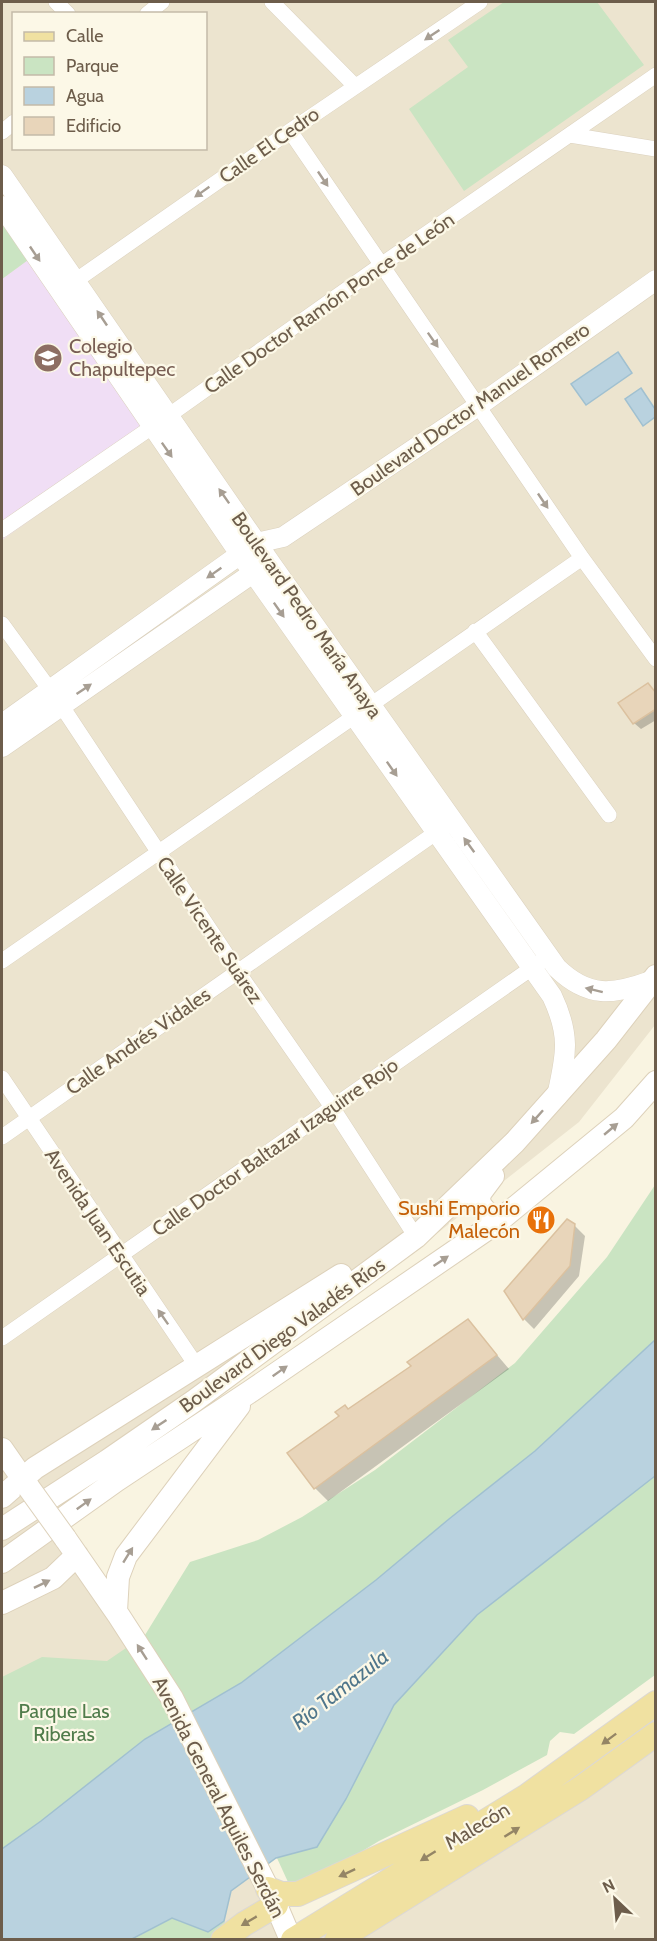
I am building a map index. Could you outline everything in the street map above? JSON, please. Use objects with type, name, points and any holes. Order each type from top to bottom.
[{"type":"main road","name":"Boulevard Diego Valadés Ríos","points":[[2,1529],[194,1401],[416,1237],[515,1142],[606,1040],[653,979]]},
{"type":"main road","name":"Boulevard Diego Valadés Ríos","points":[[2,1562],[117,1480],[496,1223],[624,1118],[656,1082]]},
{"type":"main road","points":[[496,1223],[482,1207],[478,1197],[515,1142]]},
{"type":"main road","points":[[2,1497],[26,1484],[35,1468],[364,1260],[378,1254],[396,1252]]},
{"type":"main road","points":[[118,1614],[118,1577],[126,1556],[251,1391]]},
{"type":"main road","name":"Avenida General Aquiles Serdán","points":[[2,1449],[118,1614],[172,1698],[292,1940]]},
{"type":"main road","points":[[2,1603],[53,1578],[71,1547]]},
{"type":"main road","name":"Malecón","points":[[292,1940],[521,1800],[656,1703]]},
{"type":"main road","points":[[341,1938],[581,1788],[656,1734]]},
{"type":"main road","points":[[223,1940],[244,1924],[272,1897],[281,1894],[298,1894],[477,1812],[521,1800]]},
{"type":"street","points":[[150,12],[162,2]]},
{"type":"street","points":[[272,2],[355,86]]},
{"type":"street","name":"Calle El Cedro","points":[[60,292],[355,86],[480,2]]},
{"type":"street","name":"Calle Doctor Ramón Ponce de León","points":[[2,530],[152,428],[381,265],[656,75]]},
{"type":"street","points":[[290,131],[582,558],[656,659]]},
{"type":"street","points":[[570,135],[656,149]]},
{"type":"street","name":"Boulevard Pedro María Anaya","points":[[2,175],[256,543],[261,567],[444,827],[552,996],[563,1023],[565,1056],[556,1096]]},
{"type":"street","name":"Boulevard Pedro María Anaya","points":[[2,206],[240,555],[261,567]]},
{"type":"street","name":"Boulevard Doctor Manuel Romero","points":[[2,724],[55,697],[261,567],[283,537],[478,406],[656,280]]},
{"type":"street","name":"Boulevard Doctor Manuel Romero","points":[[2,747],[55,697],[256,543],[283,537]]},
{"type":"street","points":[[2,961],[582,558]]},
{"type":"street","name":"Calle Vicente Suárez","points":[[2,624],[55,697],[238,972],[332,1107],[416,1237]]},
{"type":"street","points":[[475,632],[609,815]]},
{"type":"street","name":"Boulevard Pedro María Anaya","points":[[444,827],[566,976],[596,991],[615,992],[653,979]]},
{"type":"street","name":"Calle Andrés Vidales","points":[[2,1137],[444,827]]},
{"type":"street","name":"Calle Doctor Baltazar Izaguirre Rojo","points":[[2,1338],[549,956]]},
{"type":"street","name":"Avenida Juan Escutia","points":[[2,1078],[196,1365]]},
{"type":"shaded area","points":[[2,2],[655,2],[655,1025],[579,1122],[421,1246],[36,1508],[166,1702],[285,1939],[2,1940]]},
{"type":"shaded area","name":"Colegio Chapultepec","points":[[28,260],[149,437],[2,540],[2,279]]},
{"type":"shaded area","points":[[655,1720],[655,1939],[310,1940],[557,1788],[621,1747]]},
{"type":"green space","points":[[504,2],[597,2],[644,65],[464,191],[409,109],[468,67],[448,40]]},
{"type":"green space","points":[[2,222],[28,260],[2,279]]},
{"type":"green space","name":"Parque Las Riberas","points":[[655,1185],[655,1340],[535,1451],[376,1580],[241,1683],[145,1739],[2,1849],[2,1677],[42,1657],[107,1661],[145,1635],[190,1562],[258,1540],[302,1517],[375,1470],[515,1363],[607,1257]]},
{"type":"green space","points":[[655,1476],[655,1675],[574,1734],[560,1732],[550,1741],[547,1755],[483,1790],[379,1841],[293,1893],[277,1858],[317,1846],[346,1799],[394,1705],[477,1615]]},
{"type":"green space","points":[[172,1918],[208,1932],[224,1921],[237,1940],[132,1940]]},
{"type":"water","points":[[618,352],[632,373],[586,405],[571,384]]},
{"type":"water","points":[[641,388],[655,409],[655,417],[643,426],[625,399]]},
{"type":"water","name":"Río Tamazula","points":[[655,1340],[655,1476],[477,1615],[394,1705],[346,1799],[317,1847],[276,1858],[231,1891],[224,1921],[208,1932],[172,1918],[132,1939],[2,1939],[2,1849],[145,1739],[241,1683],[376,1580],[535,1451]]},
{"type":"building","points":[[648,683],[656,693],[656,709],[633,724],[618,703]]},
{"type":"building","points":[[567,1219],[575,1224],[570,1266],[523,1320],[504,1291]]},
{"type":"building","points":[[468,1319],[497,1355],[314,1489],[287,1453],[339,1416],[335,1412],[345,1405],[348,1409],[411,1366],[407,1362]]},
{"type":"place","name":"Colegio Chapultepec","points":[[48,358]]},
{"type":"place","name":"Sushi Emporio Malecón","points":[[541,1220]]}]
